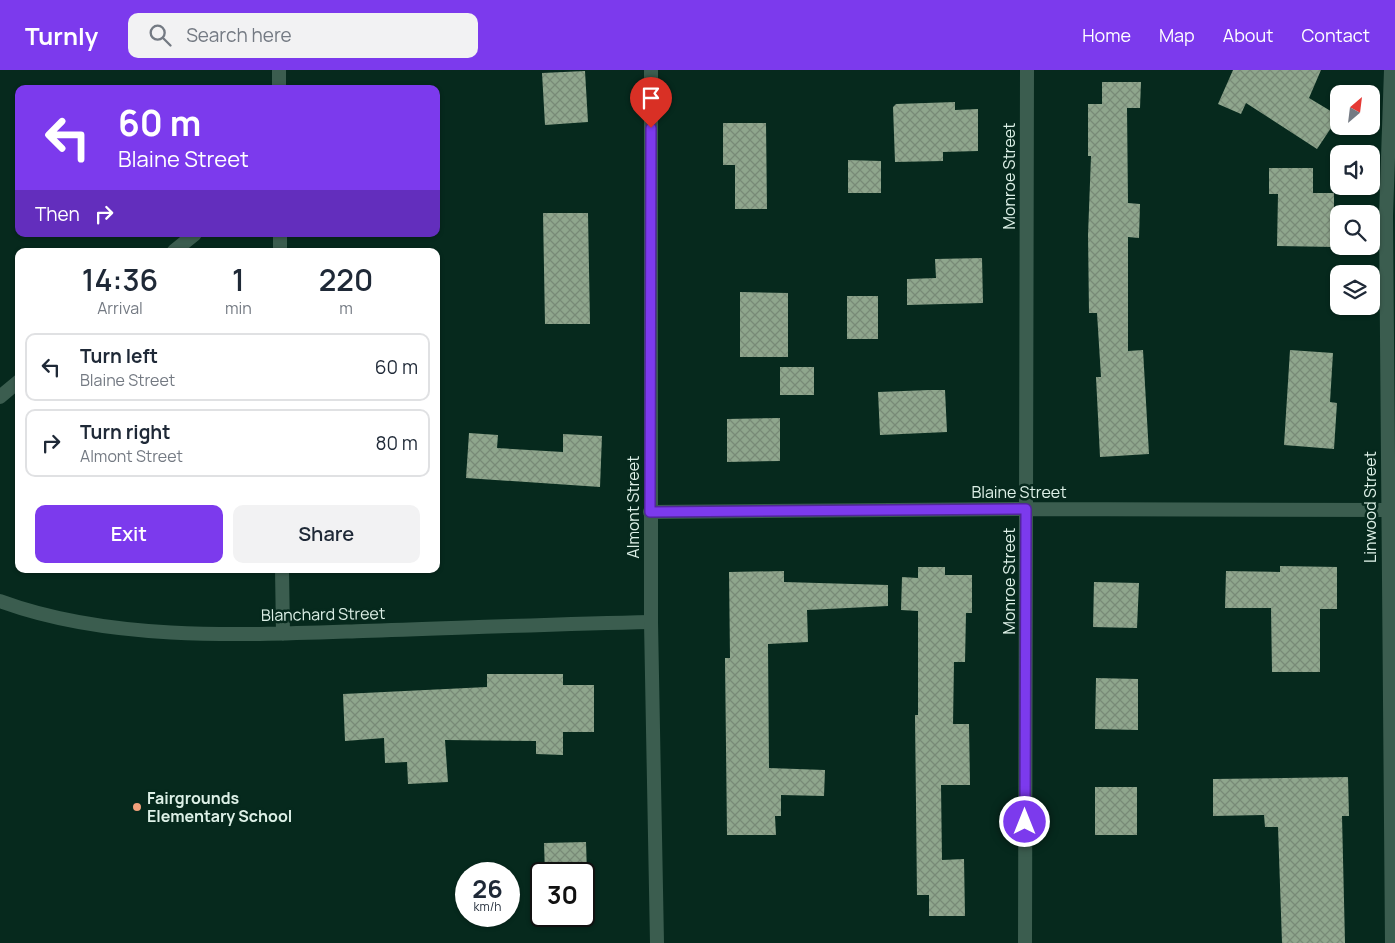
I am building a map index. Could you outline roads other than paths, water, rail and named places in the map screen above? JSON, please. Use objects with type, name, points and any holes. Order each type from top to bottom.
[{"type":"street","points":[[279,70],[279,85]]},
{"type":"street","name":"Almont Street","points":[[651,70],[650,512],[657,943]]},
{"type":"street","name":"Monroe Street","points":[[1025,943],[1027,70]]},
{"type":"street","name":"Linwood Street","points":[[1391,70],[1386,216],[1392,943]]},
{"type":"street","points":[[178,248],[191,237]]},
{"type":"street","points":[[0,397],[15,384]]},
{"type":"street","name":"Blaine Street","points":[[650,512],[1026,509],[1387,510]]},
{"type":"street","points":[[282,573],[283,634]]},
{"type":"street","name":"Blanchard Street","points":[[0,601],[84,624],[139,630],[283,634],[651,622]]},
{"type":"place","name":"Fairgrounds Elementary School","points":[[137,807]]}]
